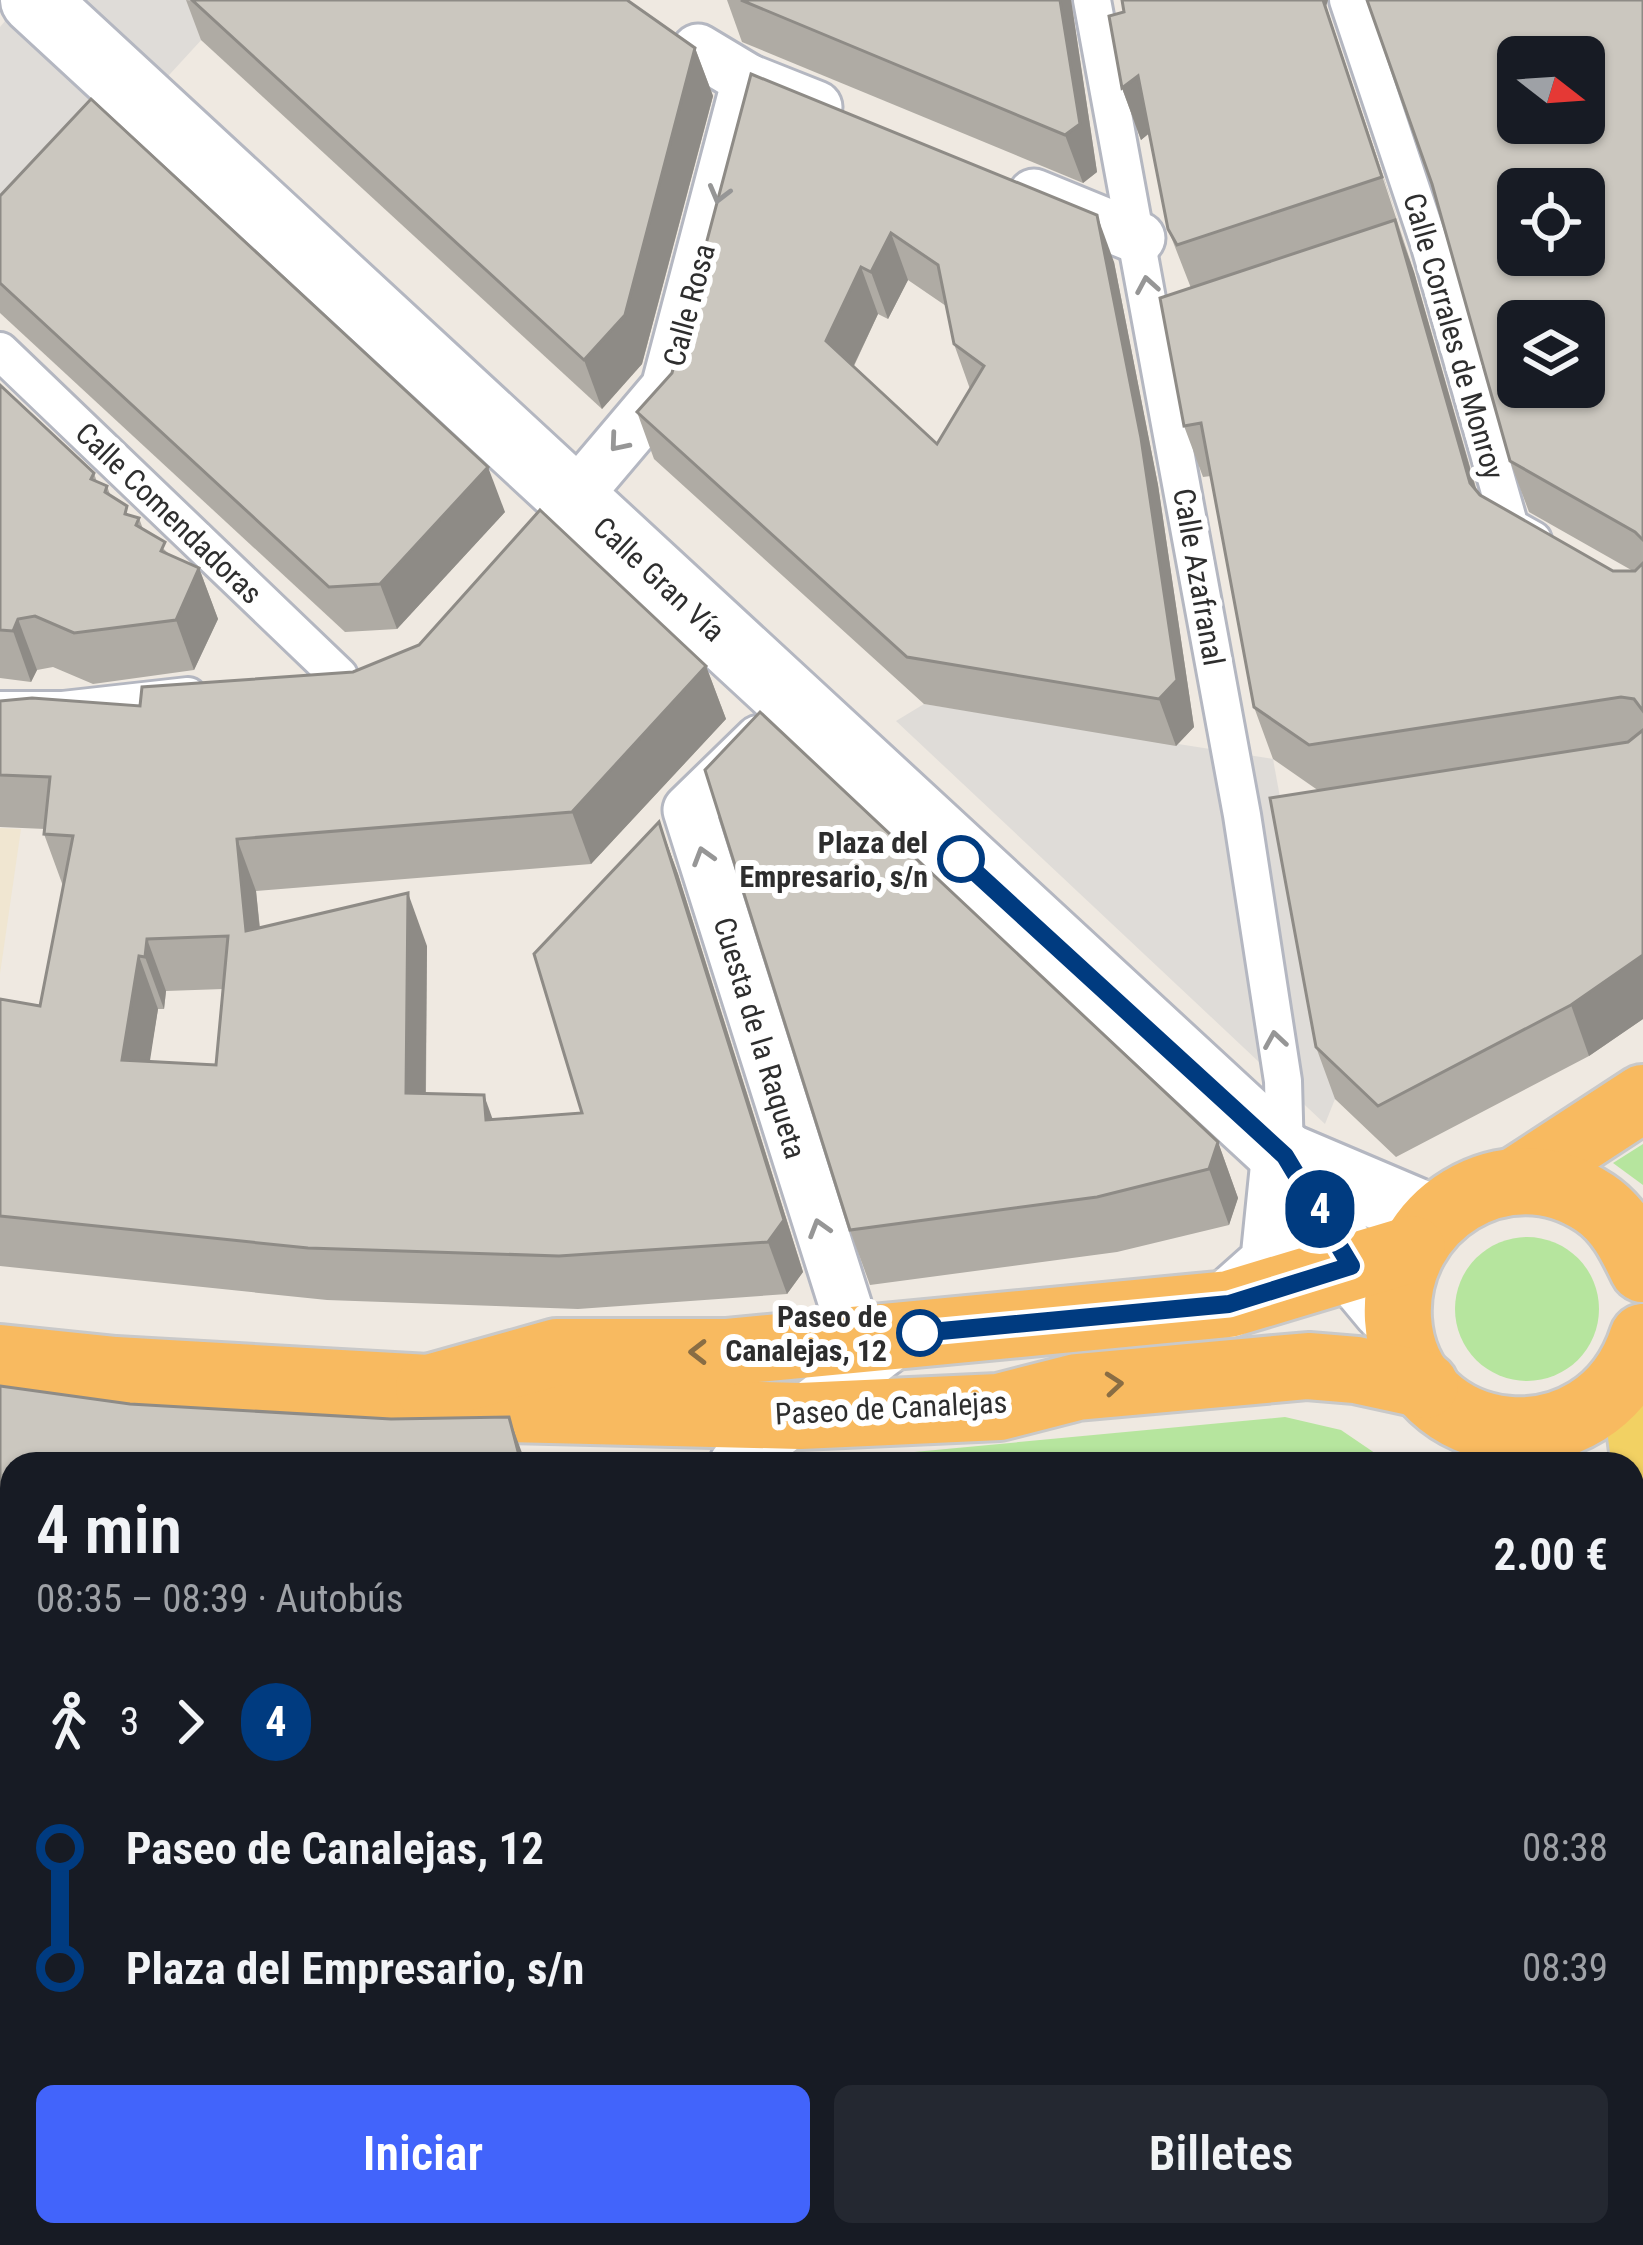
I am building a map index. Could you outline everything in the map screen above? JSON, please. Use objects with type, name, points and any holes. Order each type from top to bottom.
[{"type":"highway","name":"Paseo de Canalejas","points":[[428,1388],[557,1352],[726,1352],[1229,1304],[1398,1245],[1484,1187],[1516,1180],[1643,1098]]},
{"type":"highway","points":[[1516,1180],[1558,1185],[1596,1204],[1626,1234],[1643,1269]]},
{"type":"highway","points":[[1398,1245],[1398,1321],[1425,1385],[1508,1448],[1600,1406],[1638,1353]]},
{"type":"highway","name":"Paseo de Canalejas","points":[[0,1358],[115,1370],[428,1388],[509,1409],[736,1445],[800,1417],[999,1407],[1077,1387],[1307,1366],[1356,1370],[1425,1385]]},
{"type":"main road","name":"Calle Gran Vía","points":[[34,0],[557,515],[796,704],[1285,1156],[1398,1245]]},
{"type":"main road","name":"Calle Gran Vía","points":[[1285,1156],[1398,1245]]},
{"type":"main road","points":[[1229,1304],[1274,1264],[1285,1156]]},
{"type":"main road","points":[[1638,1353],[1643,1450]]},
{"type":"street","name":"Calle Azafranal","points":[[1092,0],[1139,238],[1172,327],[1283,1082],[1285,1156]]},
{"type":"street","name":"Calle Corrales de Monroy","points":[[1348,0],[1429,243],[1510,527],[1567,560]]},
{"type":"street","points":[[680,38],[748,80],[858,124]]},
{"type":"street","name":"Calle Rosa","points":[[557,515],[667,388],[748,80]]},
{"type":"street","points":[[989,177],[1139,238]]},
{"type":"street","points":[[1385,257],[1429,243]]},
{"type":"street","name":"Calle Comendadoras","points":[[0,351],[356,673],[293,682]]},
{"type":"street","points":[[0,710],[63,710],[224,692]]},
{"type":"street","name":"Cuesta de la Raqueta","points":[[796,704],[689,810],[880,1337]]},
{"type":"street","points":[[1242,814],[1279,820]]},
{"type":"street","points":[[800,1417],[880,1337]]},
{"type":"shaded area","points":[[23,0],[238,0],[0,259],[0,27]]},
{"type":"shaded area","points":[[924,704],[1273,759],[1335,1099],[1325,1124],[896,721]]},
{"type":"shaded area","points":[[0,828],[21,829],[0,974]]},
{"type":"green space","points":[[1643,1144],[1643,1185],[1613,1163]]},
{"type":"green space","points":[[1527,1237],[1555,1242],[1578,1258],[1594,1281],[1599,1309],[1594,1337],[1578,1360],[1555,1376],[1527,1381],[1499,1376],[1476,1360],[1460,1337],[1455,1309],[1460,1281],[1476,1258],[1499,1242]]},
{"type":"green space","points":[[1285,1417],[1341,1430],[1373,1452],[914,1452]]},
{"type":"building","points":[[192,0],[627,0],[695,48],[625,315],[584,360]]},
{"type":"building","points":[[741,0],[1060,0],[1080,124],[1065,135]]},
{"type":"building","points":[[1122,0],[1323,0],[1382,177],[1177,245],[1168,229],[1138,76],[1122,88],[1109,16],[1124,12]]},
{"type":"building","points":[[1367,0],[1643,0],[1643,540],[1510,461],[1432,184]]},
{"type":"building","points":[[751,74],[1097,215],[1141,438],[1177,680],[1159,699],[907,657],[637,412],[672,373]],"holes":[[[891,233],[938,265],[954,344],[984,366],[937,444],[826,341],[861,267],[871,272]]]},
{"type":"building","points":[[91,99],[488,467],[380,584],[329,587],[0,283],[0,196]]},
{"type":"building","points":[[1395,220],[1470,483],[1480,495],[1613,571],[1635,571],[1643,563],[1643,711],[1634,699],[1621,697],[1309,745],[1254,707],[1201,423],[1184,426],[1160,298]]},
{"type":"building","points":[[0,385],[94,473],[91,479],[107,486],[105,492],[127,506],[125,514],[139,518],[136,525],[165,542],[161,551],[199,568],[176,620],[74,633],[35,616],[18,619],[13,631],[0,630]]},
{"type":"building","points":[[540,510],[706,666],[572,812],[237,839],[246,931],[408,893],[406,1093],[484,1095],[486,1120],[582,1113],[534,954],[659,822],[784,1220],[768,1242],[559,1256],[308,1248],[0,1216],[0,999],[40,1006],[73,836],[44,834],[50,777],[0,775],[0,701],[32,698],[140,706],[142,687],[353,672],[419,645]],"holes":[[[228,936],[216,1065],[122,1060],[139,956],[145,957],[147,939]]]},
{"type":"building","points":[[760,712],[1218,1142],[1209,1169],[1097,1197],[850,1230],[705,770]]},
{"type":"building","points":[[1643,730],[1643,955],[1571,1005],[1378,1106],[1316,1047],[1270,798],[1628,742]]},
{"type":"building","points":[[0,1386],[130,1404],[391,1419],[509,1417],[518,1452],[0,1452]]},
{"type":"bus line","name":"4","points":[[920,1333],[1229,1304],[1351,1266],[1285,1156],[961,859]]},
{"type":"place","name":"Plaza del Empresario, s/n","points":[[961,859]]},
{"type":"place","name":"Paseo de Canalejas, 12","points":[[920,1333]]}]
